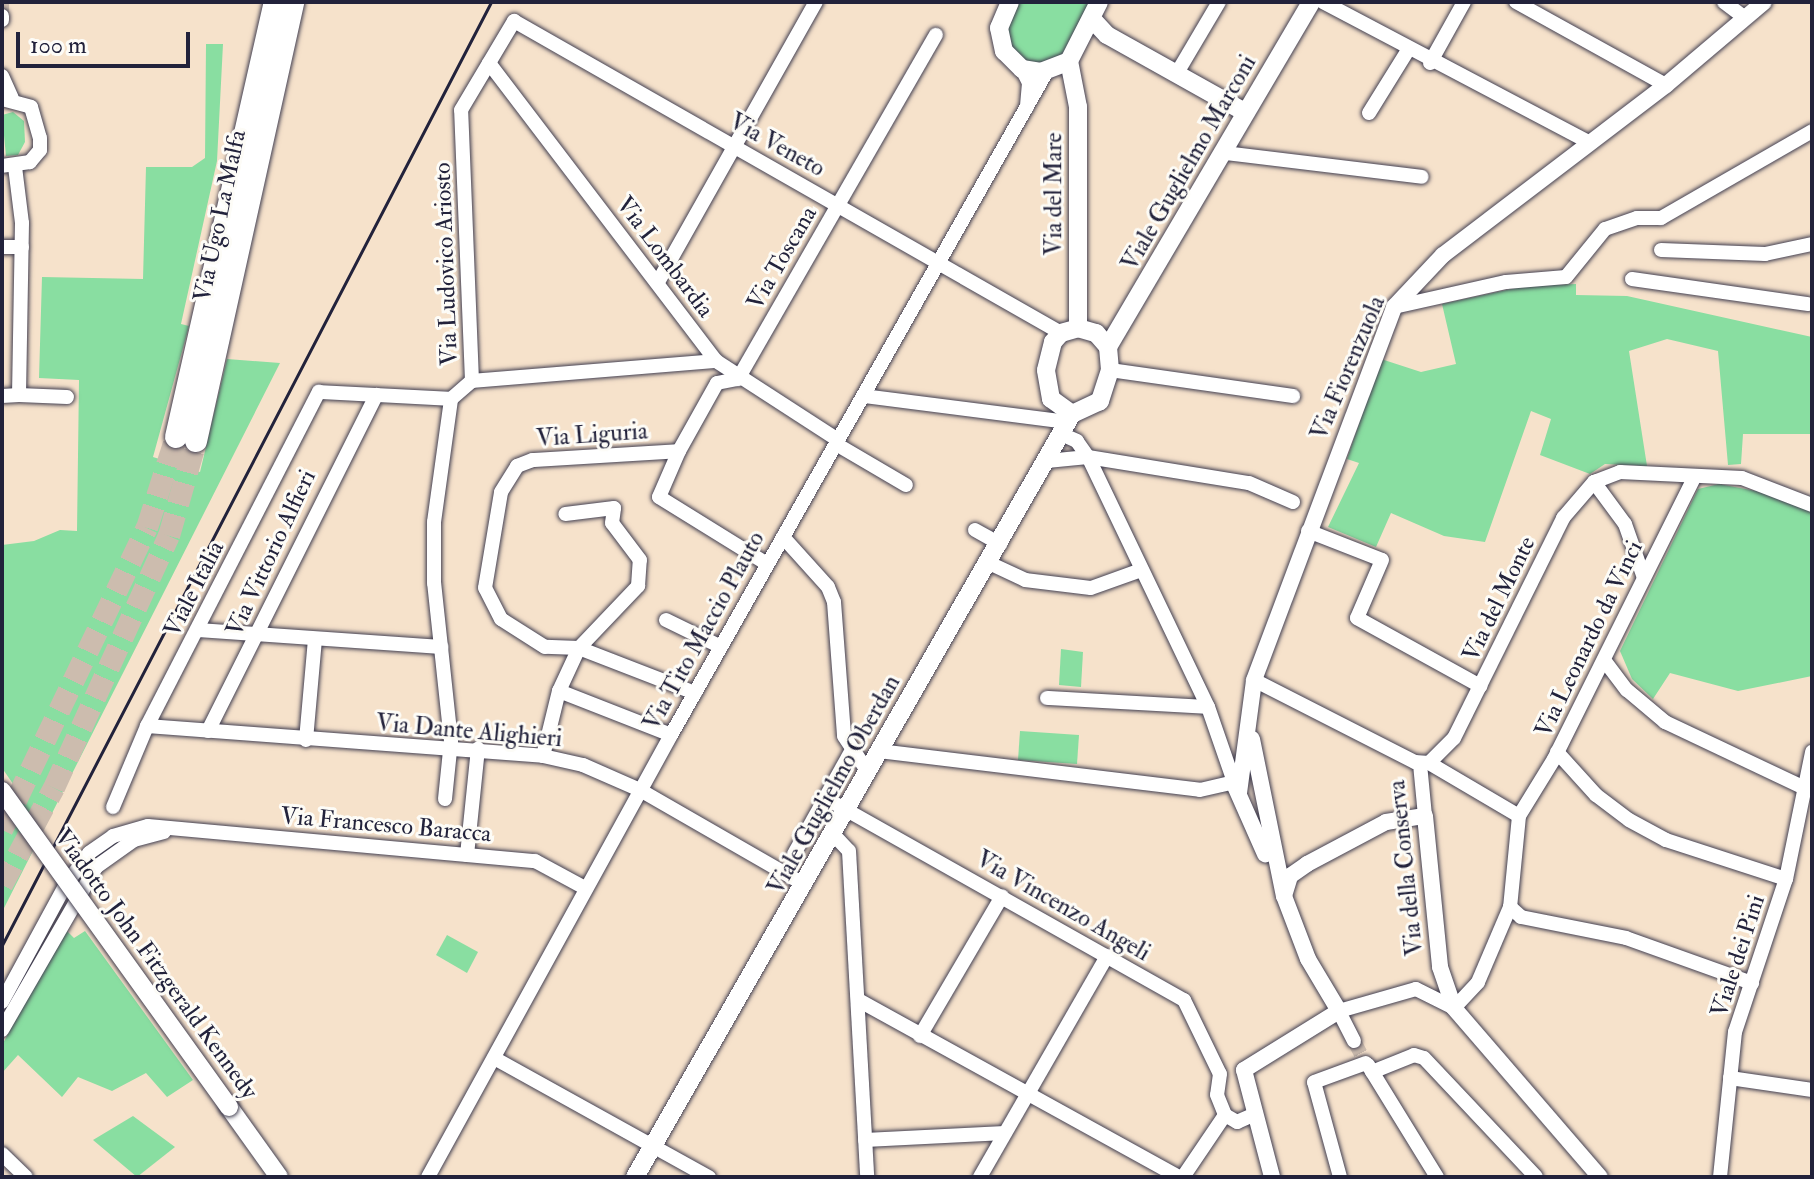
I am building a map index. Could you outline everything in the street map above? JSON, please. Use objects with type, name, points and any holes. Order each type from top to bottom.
[{"type":"highway","points":[[253,90],[266,2]]},
{"type":"highway","name":"Via Ugo La Malfa","points":[[186,439],[230,248],[253,90],[275,2]]},
{"type":"highway","name":"Via Ugo La Malfa","points":[[230,248],[257,167],[293,2]]},
{"type":"highway","points":[[257,167],[308,2]]},
{"type":"main road","points":[[992,2],[1004,51],[1022,69],[1047,71],[1069,61],[1096,11]]},
{"type":"main road","points":[[999,28],[1010,2]]},
{"type":"main road","name":"Viale Guglielmo Marconi","points":[[1108,347],[1225,153],[1245,112],[1311,2]]},
{"type":"main road","points":[[1096,11],[1107,35],[1245,112]]},
{"type":"main road","name":"Via del Mare","points":[[1069,61],[1078,107],[1070,331]]},
{"type":"main road","points":[[1070,331],[1096,333],[1108,347],[1110,370],[1100,401],[1067,424],[1051,399],[1046,383],[1048,352],[1070,331]]},
{"type":"main road","name":"Viale Guglielmo Oberdan","points":[[635,1177],[1067,424]]},
{"type":"main road","name":"Viadotto John Fitzgerald Kennedy","points":[[2,791],[276,1171]]},
{"type":"main road","points":[[276,1171],[293,1177]]},
{"type":"street","points":[[658,282],[816,2]]},
{"type":"street","points":[[1177,73],[1219,2]]},
{"type":"street","points":[[1323,2],[1430,63],[1590,143]]},
{"type":"street","points":[[1430,63],[1464,2]]},
{"type":"street","points":[[1516,2],[1666,85]]},
{"type":"street","points":[[1724,2],[1745,18]]},
{"type":"street","name":"Via Fiorenzuola","points":[[1239,781],[1254,680],[1394,307],[1443,255],[1666,85],[1764,2]]},
{"type":"street","name":"Via Veneto","points":[[489,63],[514,21],[940,263],[1070,331]]},
{"type":"street","name":"Via Toscana","points":[[738,379],[936,35]]},
{"type":"street","points":[[1369,113],[1408,50]]},
{"type":"street","name":"Via Lombardia","points":[[489,63],[716,361],[738,379],[906,485]]},
{"type":"street","name":"Via Ludovico Ariosto","points":[[445,799],[450,748],[434,522],[451,399],[472,381],[461,110],[489,63]]},
{"type":"street","points":[[1022,69],[1029,83],[1027,111]]},
{"type":"street","name":"Via Tito Maccio Plauto","points":[[428,1177],[585,888],[1047,71]]},
{"type":"street","points":[[2,76],[7,98],[31,107],[39,118],[40,150],[30,162],[22,193],[19,395]]},
{"type":"street","points":[[1394,307],[1506,282],[1566,277],[1605,229],[1637,218],[1661,218],[1812,131]]},
{"type":"street","points":[[1225,153],[1422,177]]},
{"type":"street","points":[[22,193],[8,166],[30,162]]},
{"type":"street","points":[[1661,250],[1765,254],[1812,244]]},
{"type":"street","points":[[2,247],[22,247]]},
{"type":"street","points":[[1632,279],[1808,304]]},
{"type":"street","points":[[690,362],[693,331]]},
{"type":"street","points":[[472,381],[716,361]]},
{"type":"street","points":[[1110,370],[1293,396]]},
{"type":"street","name":"Via Liguria","points":[[695,693],[579,648],[545,647],[521,635],[501,619],[485,588],[501,492],[517,466],[533,460],[679,451],[717,383],[738,379]]},
{"type":"street","name":"Viale Italia","points":[[113,807],[147,726],[319,392],[376,395]]},
{"type":"street","points":[[376,395],[451,399]]},
{"type":"street","name":"Via Vittorio Alfieri","points":[[208,731],[376,395]]},
{"type":"street","points":[[2,396],[67,397]]},
{"type":"street","points":[[864,396],[1067,424],[1088,457],[1208,707],[1308,959],[1354,1041]]},
{"type":"street","points":[[679,451],[659,497],[767,564]]},
{"type":"street","points":[[1047,461],[1088,457],[1249,483],[1293,502]]},
{"type":"street","points":[[1644,578],[1625,524],[1594,482],[1620,472],[1742,478],[1794,495],[1812,505]]},
{"type":"street","name":"Via Leonardo da Vinci","points":[[1519,816],[1557,752],[1694,478]]},
{"type":"street","name":"Via del Monte","points":[[1424,763],[1454,738],[1563,518],[1594,482]]},
{"type":"street","points":[[1794,495],[1812,489]]},
{"type":"street","points":[[543,756],[559,691],[579,648],[638,586],[640,560],[612,523]]},
{"type":"street","points":[[975,530],[1000,544]]},
{"type":"street","points":[[1308,531],[1382,560],[1357,618],[1480,686]]},
{"type":"street","points":[[783,537],[828,587],[834,602],[844,736],[868,772]]},
{"type":"street","points":[[989,563],[1025,580],[1091,588],[1141,570]]},
{"type":"street","points":[[666,620],[721,647]]},
{"type":"street","points":[[198,630],[441,647]]},
{"type":"street","points":[[306,740],[315,639]]},
{"type":"street","points":[[1604,660],[1627,690],[1665,722],[1807,789]]},
{"type":"street","points":[[1254,680],[1424,763],[1519,816],[1510,907],[1478,982],[1454,1008]]},
{"type":"street","points":[[559,691],[671,735]]},
{"type":"street","points":[[1047,698],[1208,707]]},
{"type":"street","name":"Via Fiorenzuola","points":[[1249,717],[1273,855],[1284,896]]},
{"type":"street","name":"Via Dante Alighieri","points":[[147,726],[306,740],[478,749],[543,756],[583,765],[640,790],[805,885]]},
{"type":"street","points":[[467,855],[478,749]]},
{"type":"street","points":[[794,854],[852,750]]},
{"type":"street","points":[[879,751],[1200,790],[1239,781],[1261,786]]},
{"type":"street","points":[[1557,752],[1596,795],[1629,820],[1666,840],[1786,879]]},
{"type":"street","name":"Viale dei Pini","points":[[1720,1177],[1735,1032],[1786,879],[1807,789],[1812,752]]},
{"type":"street","name":"Via della Conserva","points":[[1424,763],[1425,816],[1440,967],[1454,1008]]},
{"type":"street","name":"Via Vincenzo Angeli","points":[[827,799],[1184,1000],[1220,1074],[1217,1095],[1225,1115]]},
{"type":"street","points":[[1284,896],[1290,876],[1307,864],[1386,822],[1425,816]]},
{"type":"street","name":"Via Francesco Baracca","points":[[2,1030],[96,867],[134,840],[176,829]]},
{"type":"street","name":"Via Francesco Baracca","points":[[2,1002],[66,884],[89,853],[129,830],[176,829],[535,861],[585,888]]},
{"type":"street","points":[[833,834],[849,851],[860,1001],[867,1177]]},
{"type":"street","points":[[1273,855],[1307,864]]},
{"type":"street","points":[[920,1036],[1002,896]]},
{"type":"street","points":[[1510,907],[1521,917],[1626,938],[1752,983]]},
{"type":"street","points":[[980,1177],[1107,956]]},
{"type":"street","points":[[1220,1074],[1230,1068],[1244,1070],[1339,1011],[1416,989],[1435,979],[1440,967]]},
{"type":"street","points":[[1416,989],[1454,1008],[1600,1177]]},
{"type":"street","points":[[860,1001],[1026,1095],[1181,1177],[1225,1115],[1237,1122],[1253,1115]]},
{"type":"street","points":[[1340,1177],[1314,1082],[1367,1064],[1414,1055],[1424,1058],[1536,1177]]},
{"type":"street","points":[[494,1058],[709,1177]]},
{"type":"street","points":[[1367,1064],[1437,1177]]},
{"type":"street","points":[[1244,1070],[1253,1092],[1253,1115],[1272,1177]]},
{"type":"street","points":[[1730,1078],[1812,1090]]},
{"type":"street","points":[[865,1140],[1005,1133]]},
{"type":"street","points":[[2,1154],[26,1177]]},
{"type":"green space","points":[[1018,2],[1092,2],[1063,57],[1045,65],[1026,63],[1008,46],[1006,25]]},
{"type":"green space","points":[[206,44],[223,44],[217,161],[181,324],[189,326],[153,457],[200,472],[227,359],[280,363],[2,912],[2,821],[18,791],[2,768],[2,545],[34,541],[60,530],[77,531],[79,380],[39,378],[42,277],[143,279],[146,167],[192,167],[205,158]]},
{"type":"green space","points":[[13,112],[24,121],[25,142],[18,155],[6,156],[2,115]]},
{"type":"green space","points":[[1576,284],[1576,295],[1627,296],[1812,337],[1812,434],[1743,434],[1741,464],[1728,465],[1718,351],[1667,339],[1629,351],[1647,466],[1605,464],[1590,474],[1540,455],[1551,419],[1531,411],[1485,542],[1444,536],[1391,513],[1376,547],[1328,527],[1359,463],[1347,459],[1381,359],[1421,372],[1456,364],[1442,304],[1525,286]]},
{"type":"green space","points":[[1719,484],[1772,494],[1798,506],[1812,494],[1812,676],[1738,691],[1670,673],[1653,699],[1632,679],[1620,651],[1698,489]]},
{"type":"green space","points":[[1061,649],[1083,652],[1081,687],[1059,685]]},
{"type":"green space","points":[[1020,731],[1079,735],[1077,764],[1018,760]]},
{"type":"green space","points":[[65,929],[74,938],[85,931],[193,1080],[167,1097],[146,1073],[112,1091],[78,1077],[62,1097],[18,1055],[2,1073],[2,1045]]},
{"type":"green space","points":[[447,935],[478,952],[467,973],[436,955]]},
{"type":"green space","points":[[133,1116],[175,1147],[137,1177],[93,1140]]},
{"type":"tunnel","points":[[2,2],[2,16]]},
{"type":"tunnel","points":[[2,830],[147,528],[176,437]]},
{"type":"tunnel","points":[[2,885],[54,788],[169,536],[196,441]]},
{"type":"tunnel","points":[[1354,1041],[1362,1056]]},
{"type":"railway","points":[[2,945],[491,2]]}]
